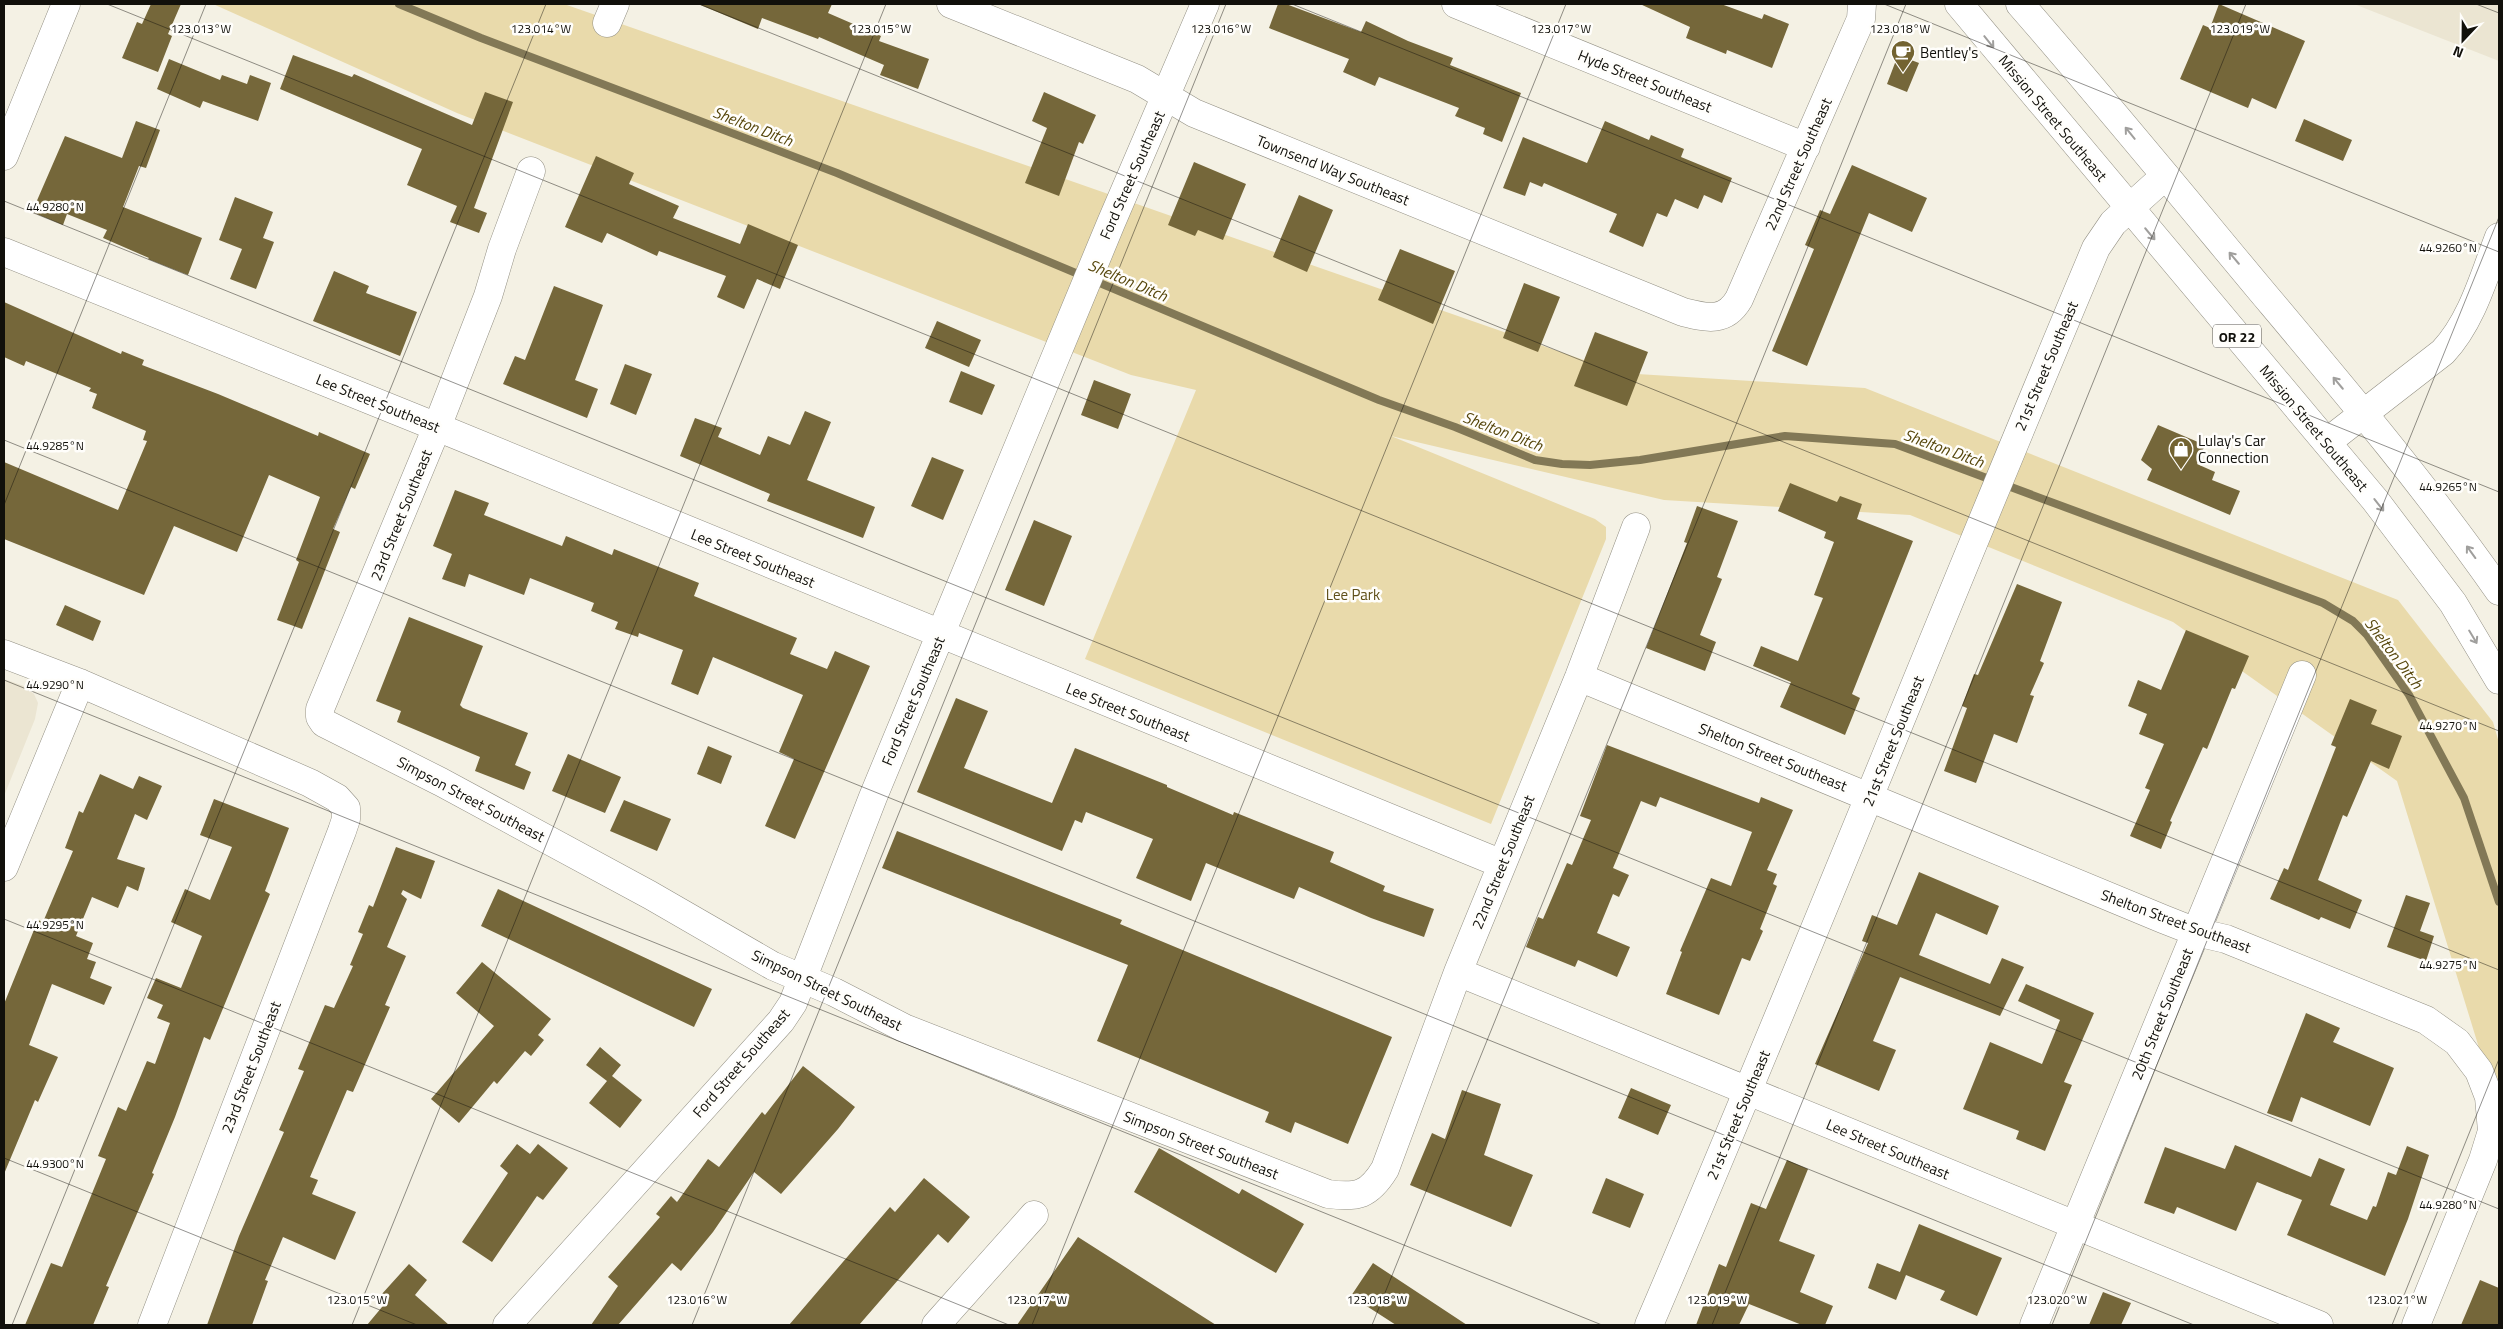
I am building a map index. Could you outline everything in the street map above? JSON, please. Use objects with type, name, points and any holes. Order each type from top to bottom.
[{"type":"main road","points":[[4,156],[66,4]]},
{"type":"main road","name":"Townsend Way Southeast","points":[[951,4],[1137,79],[1194,113],[1684,312],[1703,317],[1721,316]]},
{"type":"main road","name":"Ford Street Southeast","points":[[507,1325],[781,1021],[793,1003],[873,797],[1110,224],[1205,4]]},
{"type":"main road","name":"Hyde Street Southeast","points":[[1456,4],[1806,147]]},
{"type":"main road","name":"22nd Street Southeast","points":[[1721,316],[1732,310],[1739,299],[1861,19],[1862,4]]},
{"type":"main road","name":"Mission Street Southeast","points":[[1959,4],[2128,208],[2375,500],[2453,603],[2499,680]]},
{"type":"main road","name":"OR 22","points":[[2020,4],[2363,413],[2499,591]]},
{"type":"main road","name":"23rd Street Southeast","points":[[320,717],[320,709],[437,427],[488,296],[502,249],[531,171]]},
{"type":"main road","name":"21st Street Southeast","points":[[1649,1325],[1749,1091],[1983,516],[2096,248],[2113,223],[2165,176]]},
{"type":"main road","points":[[2327,442],[2443,352],[2453,341],[2470,310],[2499,237]]},
{"type":"main road","name":"Lee Street Southeast","points":[[4,252],[437,427],[1502,864]]},
{"type":"main road","name":"22nd Street Southeast","points":[[1364,1192],[1375,1185],[1385,1169],[1458,972],[1579,677],[1636,527]]},
{"type":"main road","points":[[4,654],[80,683],[4,867]]},
{"type":"main road","name":"20th Street Southeast","points":[[2034,1325],[2302,674]]},
{"type":"main road","name":"Shelton Street Southeast","points":[[1579,677],[2196,932],[2226,939],[2426,1020],[2457,1042],[2479,1071],[2489,1097],[2492,1131],[2483,1160],[2416,1325]]},
{"type":"main road","name":"23rd Street Southeast","points":[[80,683],[310,783],[337,798],[346,808],[346,819],[152,1325]]},
{"type":"main road","name":"Simpson Street Southeast","points":[[320,717],[332,728],[441,782],[650,895],[772,966],[802,978],[923,1037],[1328,1194],[1347,1196],[1364,1192]]},
{"type":"main road","name":"Lee Street Southeast","points":[[1458,972],[2319,1325]]},
{"type":"main road","points":[[936,1325],[1034,1215]]},
{"type":"shaded area","points":[[2354,4],[2499,4],[2499,61]]},
{"type":"shaded area","points":[[4,679],[24,686],[34,694],[38,703],[35,719],[4,796]]},
{"type":"green space","name":"Lee Park","points":[[213,4],[564,4],[1621,373],[1865,388],[2398,600],[2493,722],[2499,743],[2499,1113],[2397,781],[2173,622],[1910,515],[1664,500],[1391,436],[1595,519],[1606,527],[1606,539],[1491,824],[1085,659],[1196,390],[1131,375],[457,113]]},
{"type":"building","points":[[151,4],[181,4],[168,34],[172,36],[158,72],[122,58],[137,22],[142,24]]},
{"type":"building","points":[[698,4],[832,4],[828,13],[881,36],[879,41],[929,59],[918,89],[880,75],[884,65],[819,37],[818,39],[762,18],[758,29]]},
{"type":"building","points":[[1278,4],[1286,4],[1361,32],[1366,21],[1408,41],[1453,58],[1450,65],[1521,93],[1502,142],[1483,134],[1485,128],[1455,116],[1459,108],[1379,77],[1375,86],[1343,72],[1349,59],[1269,28]]},
{"type":"building","points":[[1640,4],[1721,4],[1762,19],[1764,14],[1789,24],[1772,68],[1727,50],[1726,54],[1686,38],[1690,27]]},
{"type":"building","points":[[2219,4],[2305,41],[2276,109],[2252,98],[2248,108],[2180,79],[2203,25],[2210,28]]},
{"type":"building","points":[[293,55],[352,77],[354,74],[472,125],[485,92],[513,102],[474,208],[487,213],[479,233],[450,222],[457,206],[407,185],[422,149],[280,89]]},
{"type":"building","name":"Bentley's","points":[[1898,55],[1919,63],[1907,92],[1887,84]]},
{"type":"building","points":[[169,59],[220,80],[222,75],[247,84],[250,75],[271,83],[258,121],[203,101],[200,108],[157,89]]},
{"type":"building","points":[[1044,92],[1096,115],[1083,144],[1079,142],[1059,196],[1025,183],[1047,128],[1032,121]]},
{"type":"building","points":[[2304,119],[2352,140],[2343,161],[2295,141]]},
{"type":"building","points":[[136,121],[160,130],[146,168],[139,166],[123,207],[202,238],[188,275],[103,238],[107,230],[67,214],[63,225],[32,212],[65,136],[122,158]]},
{"type":"building","points":[[1605,121],[1649,140],[1651,135],[1684,149],[1681,157],[1732,178],[1722,203],[1704,195],[1698,209],[1675,199],[1667,217],[1657,213],[1643,247],[1609,232],[1617,214],[1544,183],[1542,187],[1530,182],[1525,196],[1503,188],[1523,137],[1587,163]]},
{"type":"building","points":[[596,156],[634,173],[629,184],[679,206],[673,218],[740,244],[748,224],[798,245],[780,289],[757,279],[744,309],[717,297],[726,276],[659,251],[657,256],[607,233],[602,243],[565,227]]},
{"type":"building","points":[[1194,162],[1246,184],[1223,240],[1198,230],[1195,236],[1168,225]]},
{"type":"building","points":[[1852,165],[1927,198],[1912,232],[1869,213],[1807,366],[1772,351],[1814,249],[1805,245],[1820,210],[1830,214]]},
{"type":"building","points":[[1299,195],[1333,210],[1307,272],[1273,257]]},
{"type":"building","points":[[235,197],[273,212],[263,238],[274,242],[256,289],[230,279],[242,249],[219,240]]},
{"type":"building","points":[[1400,249],[1455,271],[1433,324],[1378,300]]},
{"type":"building","points":[[334,271],[369,286],[366,293],[417,312],[400,356],[313,321]]},
{"type":"building","points":[[1524,283],[1560,297],[1538,352],[1503,338]]},
{"type":"building","points":[[554,286],[603,305],[575,380],[598,389],[587,418],[503,384],[515,356],[525,360]]},
{"type":"building","points":[[4,302],[121,354],[122,351],[144,360],[142,365],[218,394],[318,436],[319,432],[370,454],[355,489],[351,487],[333,529],[340,532],[302,629],[277,620],[299,562],[296,560],[320,497],[269,475],[237,552],[174,526],[144,595],[4,539],[4,462],[118,510],[147,441],[143,440],[146,431],[92,408],[97,394],[89,391],[91,388],[26,361],[24,366],[4,357]]},
{"type":"building","points":[[937,321],[981,340],[969,367],[925,348]]},
{"type":"building","points":[[1595,332],[1648,352],[1627,406],[1574,386]]},
{"type":"building","points":[[625,364],[652,374],[636,415],[610,404]]},
{"type":"building","points":[[961,371],[995,385],[982,415],[949,402]]},
{"type":"building","points":[[1094,380],[1131,394],[1118,429],[1081,415]]},
{"type":"building","points":[[805,411],[831,422],[807,480],[875,507],[863,538],[767,501],[770,494],[680,456],[695,418],[722,428],[718,437],[760,455],[768,436],[790,445]]},
{"type":"building","name":"Lulay's Car Connection","points":[[2158,425],[2205,445],[2197,464],[2215,472],[2212,480],[2240,491],[2230,515],[2147,480],[2152,469],[2141,460]]},
{"type":"building","points":[[932,457],[964,470],[943,520],[911,506]]},
{"type":"building","points":[[1790,483],[1837,502],[1840,496],[1862,504],[1857,519],[1913,541],[1852,694],[1860,698],[1845,735],[1780,707],[1791,682],[1753,666],[1761,646],[1798,661],[1823,598],[1814,595],[1834,542],[1824,538],[1826,532],[1778,511]]},
{"type":"building","points":[[455,490],[489,503],[484,515],[562,546],[566,536],[612,555],[614,549],[699,583],[694,596],[797,638],[790,654],[827,669],[835,651],[870,666],[795,839],[765,826],[794,759],[779,752],[803,695],[713,657],[698,695],[671,684],[683,650],[639,633],[638,637],[615,629],[618,622],[591,611],[594,603],[530,578],[524,595],[469,574],[465,587],[442,579],[452,554],[433,546]]},
{"type":"building","points":[[1697,506],[1738,521],[1717,577],[1722,579],[1700,635],[1716,642],[1705,671],[1646,648],[1687,543],[1684,542]]},
{"type":"building","points":[[1034,520],[1072,536],[1044,606],[1005,590]]},
{"type":"building","points":[[2017,584],[2062,602],[2040,661],[2044,663],[2030,695],[2034,696],[2017,743],[1994,734],[1976,783],[1944,771],[1967,708],[1962,706],[1974,674],[1978,675]]},
{"type":"building","points":[[65,605],[101,621],[93,641],[56,625]]},
{"type":"building","points":[[409,617],[483,646],[460,705],[463,708],[528,733],[515,765],[531,772],[524,790],[475,771],[480,757],[397,722],[401,711],[376,701]]},
{"type":"building","points":[[2186,630],[2249,656],[2235,689],[2232,688],[2207,749],[2203,747],[2170,821],[2172,822],[2161,849],[2130,836],[2150,790],[2145,788],[2164,744],[2139,734],[2147,714],[2128,706],[2138,680],[2161,690]]},
{"type":"building","points":[[956,698],[988,711],[964,768],[1052,803],[1075,748],[1167,785],[1167,787],[1233,815],[1234,812],[1334,852],[1330,862],[1385,886],[1383,891],[1434,909],[1424,937],[1371,918],[1299,887],[1294,899],[1206,863],[1191,901],[1136,878],[1153,839],[1086,812],[1082,823],[1075,820],[1062,851],[917,792]]},
{"type":"building","points":[[2350,699],[2377,710],[2371,724],[2402,736],[2389,769],[2371,761],[2347,817],[2343,815],[2318,880],[2362,900],[2350,929],[2321,917],[2319,920],[2270,899],[2284,868],[2288,870],[2336,747],[2331,745]]},
{"type":"building","points":[[1607,745],[1759,803],[1761,797],[1793,810],[1767,870],[1777,874],[1773,884],[1777,886],[1760,929],[1763,931],[1750,961],[1742,958],[1719,1015],[1666,994],[1682,952],[1680,951],[1711,878],[1731,886],[1752,832],[1660,797],[1656,807],[1641,801],[1613,868],[1629,875],[1619,897],[1613,894],[1597,933],[1630,947],[1617,977],[1578,960],[1575,967],[1526,947],[1538,917],[1543,919],[1567,863],[1572,865],[1591,820],[1580,816]]},
{"type":"building","points":[[708,746],[732,756],[721,784],[697,774]]},
{"type":"building","points":[[568,754],[621,777],[605,813],[552,791]]},
{"type":"building","points":[[100,774],[133,789],[139,776],[162,786],[147,820],[135,814],[117,859],[145,868],[138,891],[127,886],[118,908],[92,897],[76,936],[93,943],[87,959],[96,962],[90,978],[112,987],[104,1005],[52,984],[29,1045],[58,1057],[38,1102],[35,1100],[4,1174],[4,1004],[38,920],[43,922],[73,851],[65,848],[79,811],[83,813]]},
{"type":"building","points":[[214,799],[289,828],[265,891],[270,894],[210,1040],[204,1037],[152,1173],[154,1174],[106,1286],[109,1287],[93,1325],[25,1325],[51,1263],[62,1267],[106,1159],[98,1156],[118,1107],[126,1111],[147,1061],[155,1064],[170,1023],[157,1018],[163,1005],[147,998],[156,978],[181,988],[202,936],[171,922],[185,889],[210,900],[232,847],[200,835]]},
{"type":"building","points":[[624,800],[671,819],[657,851],[610,831]]},
{"type":"building","points":[[897,831],[1122,920],[1120,924],[1392,1037],[1348,1144],[1295,1122],[1291,1133],[1265,1122],[1269,1112],[1097,1041],[1128,965],[882,868]]},
{"type":"building","points":[[396,847],[435,861],[421,899],[403,890],[401,894],[407,899],[387,947],[406,956],[385,1005],[390,1007],[353,1092],[347,1090],[310,1177],[318,1180],[312,1194],[356,1212],[335,1260],[283,1237],[265,1280],[268,1281],[252,1325],[207,1325],[239,1236],[284,1132],[279,1130],[304,1071],[298,1069],[325,1005],[334,1008],[353,966],[350,965],[363,934],[358,932],[369,905],[373,907]]},
{"type":"building","points":[[1919,872],[1999,906],[1987,935],[1936,913],[1919,955],[1990,984],[2002,958],[2024,967],[2000,1016],[1900,977],[1873,1041],[1896,1050],[1879,1091],[1815,1064],[1868,943],[1862,941],[1872,915],[1897,925]]},
{"type":"building","points":[[498,889],[712,989],[694,1027],[481,926]]},
{"type":"building","points":[[2406,895],[2430,903],[2420,931],[2434,936],[2426,961],[2387,947]]},
{"type":"building","points":[[482,962],[551,1019],[538,1035],[544,1040],[531,1056],[525,1051],[497,1084],[494,1081],[459,1123],[431,1099],[494,1026],[456,993]]},
{"type":"building","points":[[2026,984],[2094,1013],[2064,1082],[2072,1085],[2045,1151],[2016,1139],[2019,1131],[1963,1109],[1990,1042],[2042,1064],[2060,1020],[2018,1001]]},
{"type":"building","points":[[2306,1013],[2340,1028],[2333,1042],[2394,1068],[2370,1126],[2301,1097],[2292,1122],[2267,1113]]},
{"type":"building","points":[[600,1047],[621,1065],[612,1076],[642,1100],[620,1128],[589,1103],[607,1081],[586,1065]]},
{"type":"building","points":[[803,1066],[855,1107],[838,1129],[781,1194],[754,1172],[713,1232],[681,1271],[672,1263],[618,1325],[591,1325],[618,1286],[608,1277],[660,1217],[656,1214],[671,1196],[677,1202],[708,1159],[719,1167],[762,1112],[765,1115]]},
{"type":"building","points":[[1631,1088],[1671,1105],[1658,1135],[1618,1118]]},
{"type":"building","points":[[1462,1090],[1501,1104],[1484,1155],[1533,1175],[1511,1227],[1410,1185],[1432,1133],[1445,1139]]},
{"type":"building","points":[[517,1144],[530,1154],[538,1144],[568,1168],[543,1200],[537,1196],[492,1262],[462,1242],[508,1173],[500,1166]]},
{"type":"building","points":[[2235,1145],[2311,1177],[2319,1158],[2345,1169],[2330,1205],[2367,1220],[2373,1206],[2376,1207],[2388,1172],[2396,1175],[2407,1146],[2429,1155],[2408,1219],[2385,1276],[2287,1235],[2302,1200],[2257,1182],[2236,1231],[2177,1207],[2174,1214],[2144,1203],[2165,1147],[2225,1169]]},
{"type":"building","points":[[1159,1148],[1239,1194],[1242,1189],[1304,1224],[1276,1273],[1134,1192]]},
{"type":"building","points":[[1787,1160],[1808,1169],[1779,1241],[1815,1255],[1800,1292],[1833,1306],[1825,1325],[1802,1325],[1749,1304],[1739,1325],[1696,1325],[1719,1264],[1726,1267],[1751,1203],[1766,1209]]},
{"type":"building","points":[[924,1178],[970,1217],[948,1243],[938,1234],[859,1325],[789,1325],[890,1207],[895,1212]]},
{"type":"building","points":[[1606,1178],[1644,1194],[1630,1228],[1592,1213]]},
{"type":"building","points":[[1919,1224],[2002,1258],[1977,1316],[1940,1300],[1945,1291],[1906,1275],[1896,1300],[1868,1288],[1877,1263],[1900,1272]]},
{"type":"building","points":[[1078,1237],[1216,1325],[1017,1325]]},
{"type":"building","points":[[1373,1263],[1467,1325],[1396,1325],[1351,1296]]},
{"type":"building","points":[[409,1264],[427,1280],[415,1295],[449,1325],[367,1325],[387,1301],[381,1295]]},
{"type":"building","points":[[2480,1280],[2499,1288],[2499,1325],[2461,1325]]},
{"type":"building","points":[[2103,1292],[2131,1303],[2121,1325],[2089,1325]]},
{"type":"waterway","name":"Shelton Ditch","points":[[399,4],[481,38],[837,173],[1379,400],[1455,427],[1535,460],[1562,464],[1590,465],[1640,460],[1785,436],[1895,444],[2323,603],[2353,621],[2367,635],[2409,695],[2464,798],[2499,902]]},
{"type":"place","name":"Bentley's","points":[[1903,73]]},
{"type":"place","name":"Lulay's Car Connection","points":[[2181,470]]}]
